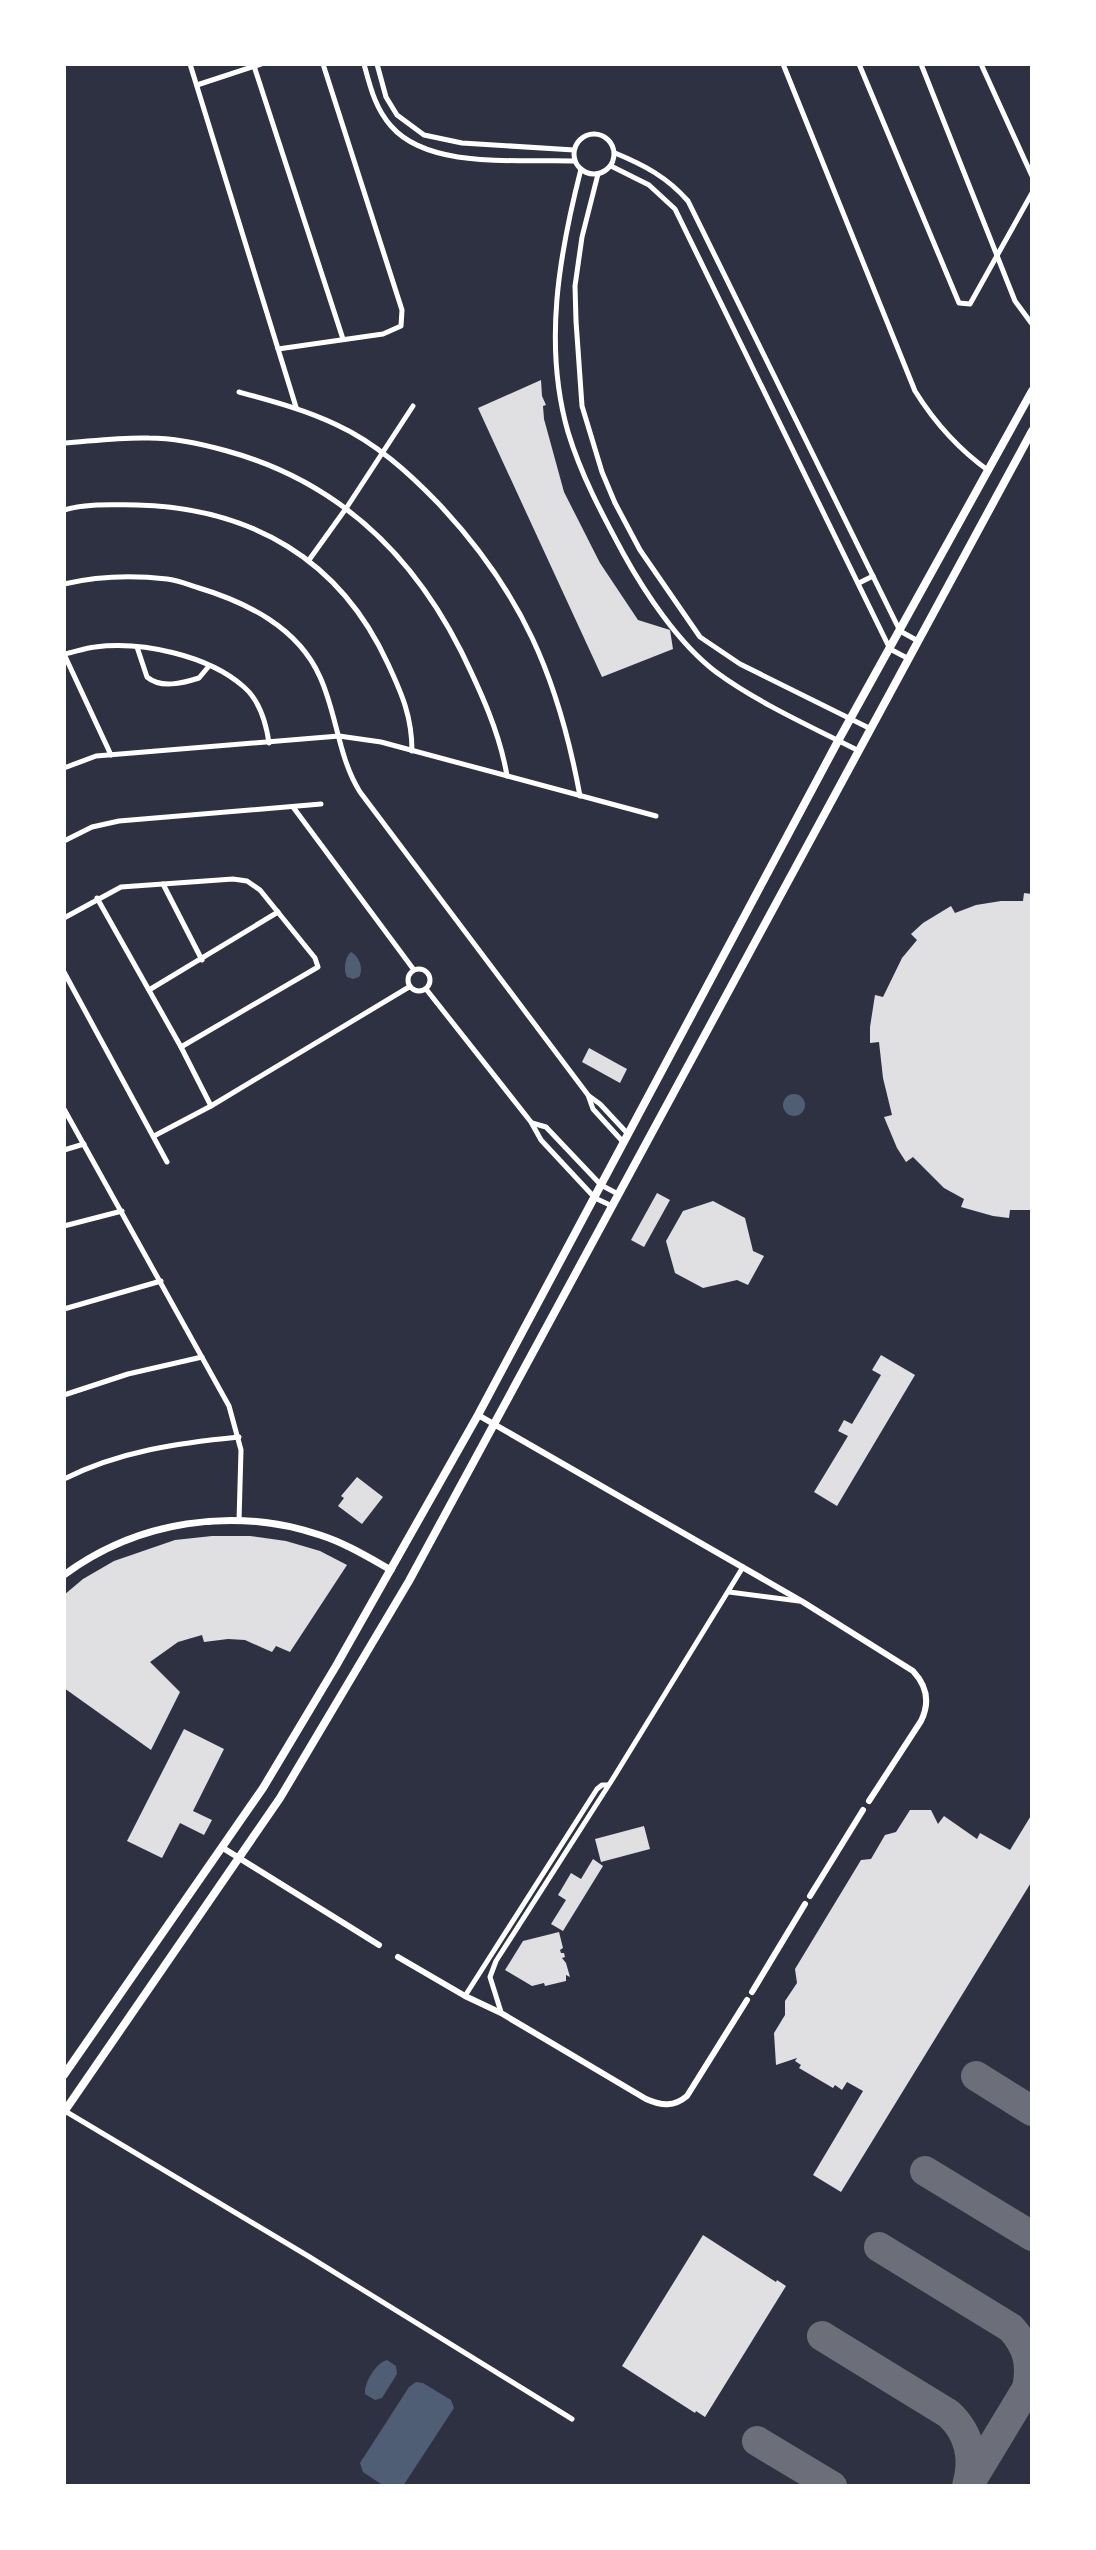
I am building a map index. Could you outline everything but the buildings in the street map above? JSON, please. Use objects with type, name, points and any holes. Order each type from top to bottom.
[{"type":"highway","points":[[64,2075],[280,1761],[391,1570],[478,1415],[838,741],[1032,391]]},
{"type":"highway","points":[[64,2111],[240,1859],[354,1676],[495,1424],[1032,431]]},
{"type":"highway","points":[[963,519],[980,528]]},
{"type":"main road","points":[[64,1575],[105,1549],[152,1532],[189,1523],[239,1521],[280,1525],[321,1535],[391,1570]]},
{"type":"street","points":[[190,64],[296,408]]},
{"type":"street","points":[[278,349],[394,331],[401,326],[402,310],[323,64]]},
{"type":"street","points":[[364,64],[377,106],[391,127],[422,148],[442,155],[481,159],[575,161]]},
{"type":"street","points":[[377,64],[386,97],[397,115],[424,135],[462,143],[574,150]]},
{"type":"street","points":[[783,64],[915,391],[948,436],[989,471]]},
{"type":"street","points":[[859,64],[959,303],[970,304],[1032,193]]},
{"type":"street","points":[[921,64],[1015,301],[1032,324]]},
{"type":"street","points":[[981,64],[1032,176]]},
{"type":"street","points":[[197,86],[257,65],[343,339]]},
{"type":"street","points":[[615,153],[611,166],[598,174],[586,173],[581,169],[575,161],[574,150],[586,136],[598,134],[609,140],[615,153],[657,172],[688,201],[900,631],[919,642]]},
{"type":"street","points":[[611,166],[649,185],[675,209],[890,649],[909,660]]},
{"type":"street","points":[[581,169],[557,284],[557,362],[569,434],[600,510],[655,604],[714,670],[859,751]]},
{"type":"street","points":[[598,174],[582,237],[575,286],[576,321],[582,406],[615,503],[640,550],[700,637],[740,664],[872,729]]},
{"type":"street","points":[[239,392],[296,408],[338,425],[383,453],[429,493],[473,541],[518,607],[540,654],[568,737],[580,796]]},
{"type":"street","points":[[309,560],[413,406]]},
{"type":"street","points":[[64,443],[149,438],[205,445],[251,458],[295,476],[347,507],[407,566],[447,623],[476,681],[502,749],[507,776]]},
{"type":"street","points":[[64,510],[116,505],[160,506],[199,512],[233,521],[269,536],[309,560],[352,602],[372,629],[401,692],[412,727],[412,751]]},
{"type":"street","points":[[64,584],[83,579],[126,576],[171,579],[245,605],[293,637],[309,655],[328,695],[347,766],[360,792],[588,1095],[600,1104],[626,1139]]},
{"type":"street","points":[[859,583],[873,576]]},
{"type":"street","points":[[111,755],[64,654],[95,647],[137,647],[170,652],[209,666],[227,674],[255,700],[266,722],[269,743]]},
{"type":"street","points":[[137,647],[147,677],[158,683],[190,681],[199,678],[209,666]]},
{"type":"street","points":[[64,768],[96,756],[339,736],[381,742],[656,816]]},
{"type":"street","points":[[64,841],[92,827],[119,821],[321,804]]},
{"type":"street","points":[[293,807],[414,970]]},
{"type":"street","points":[[64,918],[121,887],[233,879],[247,881],[260,890],[315,958],[318,963],[316,969],[181,1047]]},
{"type":"street","points":[[163,884],[202,960]]},
{"type":"street","points":[[97,898],[211,1106]]},
{"type":"street","points":[[149,990],[278,912]]},
{"type":"street","points":[[414,970],[423,970],[429,976],[426,989],[417,991],[409,987],[407,980],[414,970]]},
{"type":"street","points":[[64,972],[167,1162]]},
{"type":"street","points":[[154,1136],[211,1106],[409,987]]},
{"type":"street","points":[[426,989],[531,1122],[541,1140],[595,1198],[612,1206]]},
{"type":"street","points":[[64,1109],[229,1406],[239,1437],[242,1462],[239,1521]]},
{"type":"street","points":[[531,1122],[546,1127],[601,1185],[618,1194]]},
{"type":"street","points":[[64,1150],[84,1144]]},
{"type":"street","points":[[64,1226],[122,1211]]},
{"type":"street","points":[[64,1309],[161,1281]]},
{"type":"street","points":[[64,1395],[128,1374],[202,1357]]},
{"type":"street","points":[[478,1415],[803,1602],[908,1667],[926,1692],[927,1703],[921,1721],[869,1801]]},
{"type":"street","points":[[64,1479],[128,1454],[162,1445],[239,1437]]},
{"type":"street","points":[[501,2013],[491,1986],[491,1970],[743,1567]]},
{"type":"street","points":[[729,1592],[803,1602]]},
{"type":"street","points":[[465,1996],[597,1789],[608,1785]]},
{"type":"street","points":[[810,1896],[863,1810]]},
{"type":"street","points":[[223,1848],[379,1945]]},
{"type":"street","points":[[752,1992],[805,1904]]},
{"type":"street","points":[[398,1957],[501,2013],[646,2099],[666,2105],[687,2096],[747,2000]]},
{"type":"street","points":[[64,2111],[308,2256],[572,2419]]},
{"type":"water","points":[[351,952],[361,967],[359,977],[353,979],[347,977],[345,971]]},
{"type":"water","points":[[794,1094],[802,1097],[805,1105],[802,1113],[794,1116],[786,1113],[783,1105],[786,1097]]},
{"type":"water","points":[[387,2360],[396,2366],[397,2374],[382,2398],[375,2400],[365,2394],[366,2384],[375,2369]]},
{"type":"water","points":[[416,2382],[451,2400],[454,2408],[403,2486],[384,2486],[363,2472],[360,2463],[409,2387]]},
{"type":"taxiway","points":[[976,2076],[1032,2111]]},
{"type":"taxiway","points":[[925,2171],[1032,2236]]},
{"type":"taxiway","points":[[879,2247],[1011,2328],[1027,2356],[1027,2389]]},
{"type":"taxiway","points":[[822,2336],[949,2414],[962,2430],[969,2447],[971,2466],[967,2486]]},
{"type":"taxiway","points":[[971,2481],[1032,2380]]},
{"type":"taxiway","points":[[757,2441],[832,2486]]}]
